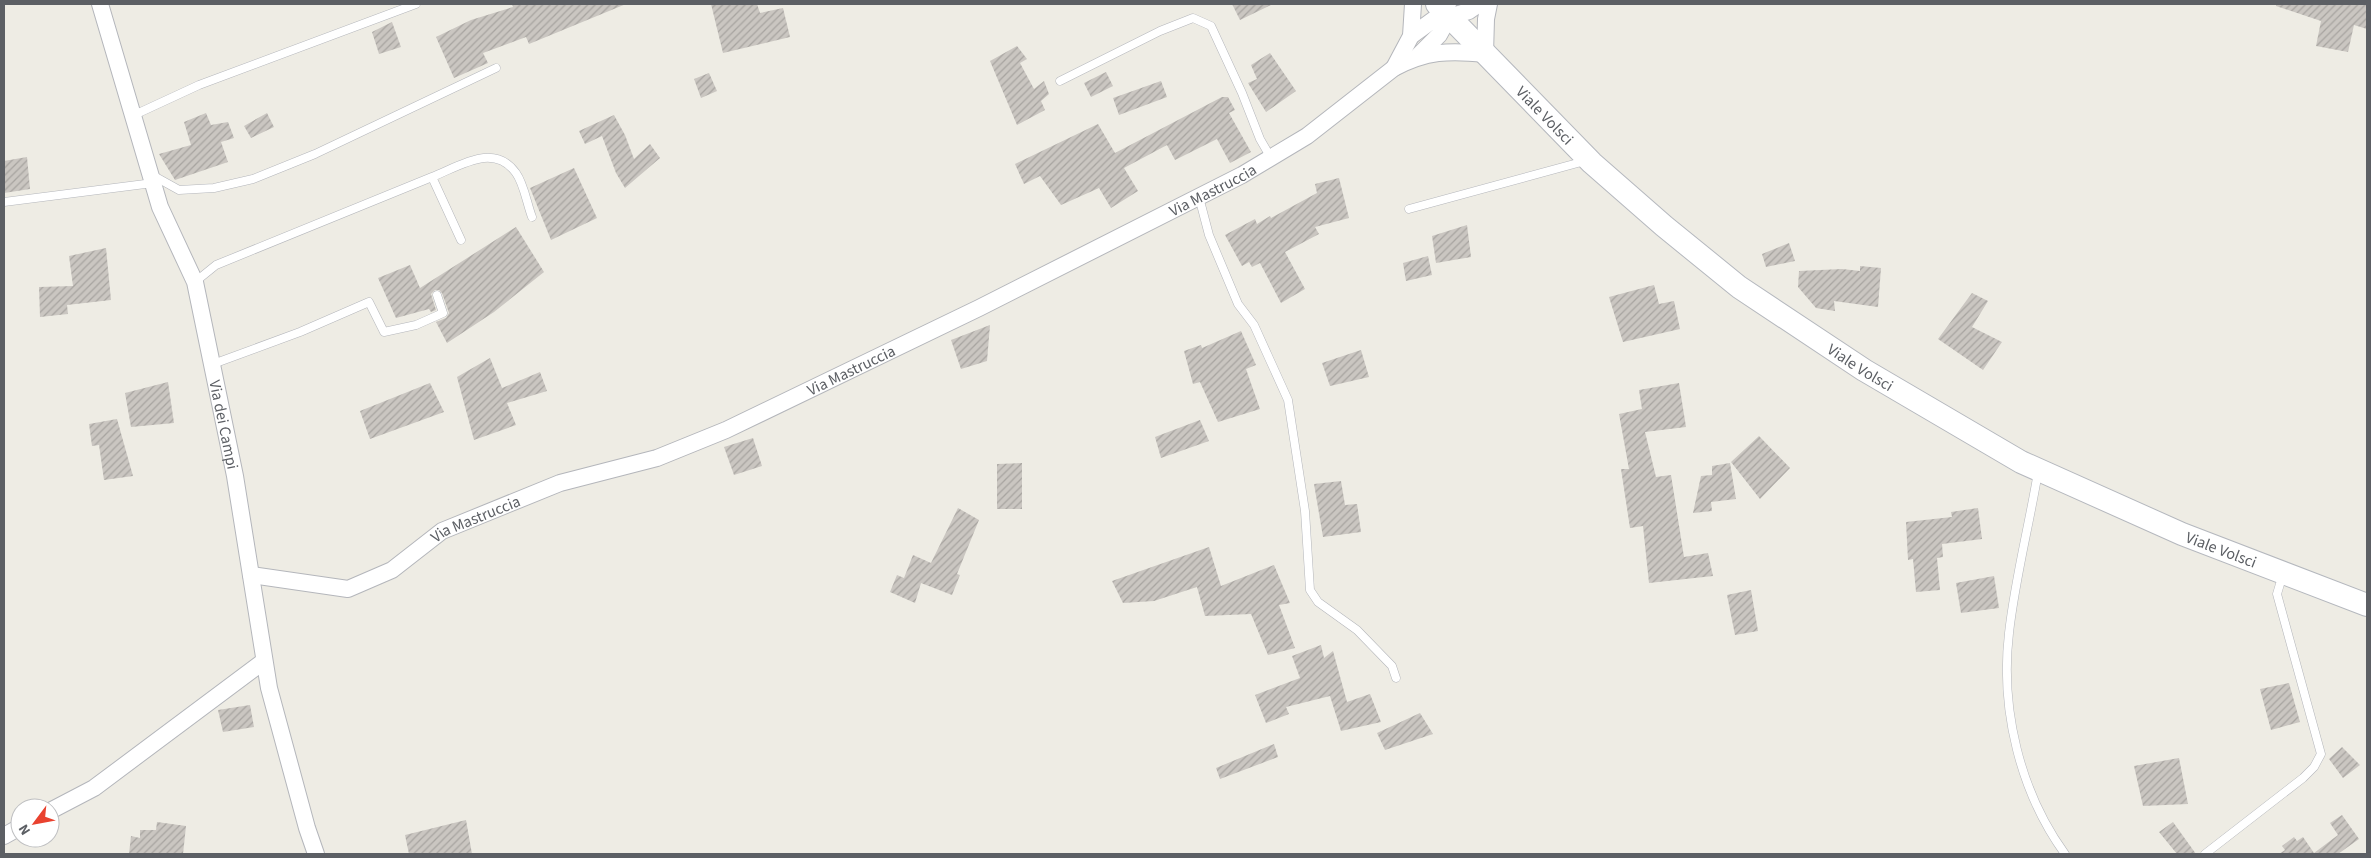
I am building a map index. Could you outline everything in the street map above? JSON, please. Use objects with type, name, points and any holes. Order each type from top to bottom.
[{"type":"main road","name":"Viale Volsci","points":[[1445,9],[1589,160],[1664,226],[1739,288],[1864,370],[2021,462],[2182,534],[2367,605]]},
{"type":"street","name":"Via dei Campi","points":[[100,4],[160,207],[195,282],[235,476],[269,688],[306,828],[316,854]]},
{"type":"street","points":[[1411,36],[1413,4]]},
{"type":"street","points":[[1394,68],[1411,36],[1445,9],[1469,11],[1479,4]]},
{"type":"street","points":[[1417,56],[1454,51],[1486,54],[1486,19],[1489,4]]},
{"type":"street","points":[[1417,56],[1439,35],[1445,9]]},
{"type":"street","name":"Via Mastruccia","points":[[251,575],[348,589],[392,570],[442,531],[560,483],[657,458],[726,430],[979,308],[1200,197],[1308,136],[1394,68],[1417,56]]},
{"type":"street","points":[[60,806],[94,788],[264,661]]},
{"type":"lane","points":[[132,116],[199,85],[416,4]]},
{"type":"lane","points":[[1060,81],[1160,31],[1193,18],[1204,22],[1211,26],[1270,158]]},
{"type":"lane","points":[[4,202],[151,178],[179,190],[214,188],[253,179],[342,142],[496,68]]},
{"type":"lane","points":[[195,282],[216,265],[483,157],[504,160],[517,174],[532,217]]},
{"type":"lane","points":[[1409,209],[1589,160]]},
{"type":"lane","points":[[432,177],[461,240]]},
{"type":"lane","points":[[1200,197],[1209,236],[1238,304],[1254,325],[1288,400],[1305,511],[1310,590],[1318,602],[1357,630],[1392,666],[1396,678]]},
{"type":"lane","points":[[213,364],[300,332],[369,302],[384,332],[416,325],[443,312],[437,296]]},
{"type":"lane","points":[[2039,470],[2009,634],[2006,689],[2015,744],[2030,792],[2065,854]]},
{"type":"lane","points":[[2205,854],[2303,778],[2314,767],[2321,754],[2277,594],[2284,572]]},
{"type":"building","points":[[512,4],[626,4],[529,44],[526,37],[483,53],[488,63],[454,78],[436,37],[471,20],[513,7]]},
{"type":"building","points":[[711,4],[757,4],[760,13],[783,8],[790,37],[723,53]]},
{"type":"building","points":[[1232,4],[1273,4],[1240,20]]},
{"type":"building","points":[[2276,4],[2367,4],[2367,29],[2354,25],[2348,52],[2316,46],[2321,21],[2276,6]]},
{"type":"building","points":[[392,22],[401,47],[379,54],[372,32]]},
{"type":"building","points":[[1017,46],[1027,59],[1020,63],[1034,89],[1044,81],[1049,94],[1041,101],[1045,110],[1017,125],[990,61]]},
{"type":"building","points":[[1270,53],[1296,91],[1266,112],[1248,83],[1257,79],[1251,65]]},
{"type":"building","points":[[1106,72],[1113,86],[1091,97],[1084,83]]},
{"type":"building","points":[[709,73],[717,91],[701,98],[694,79]]},
{"type":"building","points":[[1161,81],[1167,97],[1119,115],[1113,98]]},
{"type":"building","points":[[1222,97],[1228,97],[1235,110],[1229,113],[1251,152],[1230,163],[1217,139],[1175,160],[1167,145],[1124,168],[1138,191],[1111,208],[1099,188],[1061,205],[1040,176],[1024,184],[1015,164],[1098,124],[1115,153]]},
{"type":"building","points":[[206,113],[211,125],[228,122],[234,138],[221,142],[228,162],[175,180],[159,154],[191,145],[184,122]]},
{"type":"building","points":[[267,113],[274,127],[251,138],[244,126]]},
{"type":"building","points":[[614,115],[625,135],[634,159],[650,144],[660,158],[625,188],[616,173],[602,136],[585,144],[579,131]]},
{"type":"building","points":[[27,157],[30,189],[4,193],[4,161]]},
{"type":"building","points":[[574,168],[597,218],[551,240],[530,188]]},
{"type":"building","points":[[1339,178],[1349,218],[1315,227],[1319,234],[1285,252],[1305,289],[1281,303],[1260,263],[1252,267],[1249,262],[1242,266],[1225,235],[1255,219],[1257,224],[1270,216],[1271,218],[1317,193],[1315,184]]},
{"type":"building","points":[[1467,225],[1471,257],[1436,263],[1432,236]]},
{"type":"building","points":[[516,227],[544,272],[494,312],[447,343],[436,322],[446,318],[449,313],[442,293],[439,290],[435,290],[431,294],[436,310],[431,312],[429,309],[396,318],[378,278],[410,265],[420,288]]},
{"type":"building","points":[[1789,243],[1795,261],[1766,267],[1762,254]]},
{"type":"building","points":[[106,248],[111,300],[67,305],[68,314],[40,317],[39,287],[73,286],[69,256]]},
{"type":"building","points":[[1428,256],[1432,275],[1406,281],[1403,263]]},
{"type":"building","points":[[1860,266],[1881,268],[1878,307],[1834,301],[1835,311],[1816,308],[1798,287],[1799,271],[1842,269],[1860,271]]},
{"type":"building","points":[[1654,285],[1659,304],[1674,301],[1680,329],[1623,342],[1609,297]]},
{"type":"building","points":[[1972,293],[1988,301],[1972,327],[2002,342],[1983,370],[1938,339]]},
{"type":"building","points":[[990,325],[987,361],[961,369],[951,340]]},
{"type":"building","points":[[1241,331],[1256,365],[1246,369],[1260,409],[1218,422],[1200,382],[1193,384],[1184,351],[1201,345],[1202,348]]},
{"type":"building","points":[[1361,350],[1369,377],[1330,386],[1322,363]]},
{"type":"building","points":[[490,358],[502,388],[540,372],[547,391],[507,403],[516,425],[474,440],[457,377]]},
{"type":"building","points":[[168,382],[174,423],[131,427],[125,393]]},
{"type":"building","points":[[430,383],[444,412],[370,439],[360,411]]},
{"type":"building","points":[[1679,383],[1686,427],[1645,432],[1656,477],[1671,475],[1684,557],[1708,553],[1713,576],[1649,583],[1643,526],[1630,528],[1621,469],[1629,469],[1619,414],[1642,409],[1639,390]]},
{"type":"building","points":[[117,419],[133,476],[104,480],[99,445],[92,446],[89,424]]},
{"type":"building","points":[[1200,420],[1209,441],[1161,458],[1155,437]]},
{"type":"building","points":[[1759,436],[1790,468],[1760,499],[1731,462]]},
{"type":"building","points":[[753,438],[762,466],[734,475],[724,447]]},
{"type":"building","points":[[1022,463],[1022,509],[997,509],[997,464]]},
{"type":"building","points":[[1730,463],[1736,499],[1711,502],[1712,511],[1693,513],[1701,476],[1712,475],[1712,466]]},
{"type":"building","points":[[1341,481],[1345,505],[1357,504],[1361,532],[1323,537],[1314,484]]},
{"type":"building","points":[[958,508],[979,520],[957,574],[960,575],[952,595],[921,583],[915,603],[890,592],[897,575],[904,578],[913,555],[931,563]]},
{"type":"building","points":[[1978,508],[1982,539],[1942,544],[1943,557],[1937,558],[1940,590],[1916,592],[1913,559],[1908,560],[1906,522],[1952,517],[1951,512]]},
{"type":"building","points":[[1209,547],[1221,586],[1274,565],[1290,603],[1279,605],[1295,648],[1268,655],[1251,614],[1205,616],[1197,587],[1154,601],[1123,603],[1112,581]]},
{"type":"building","points":[[1994,576],[1999,608],[1961,613],[1956,583]]},
{"type":"building","points":[[1751,590],[1758,631],[1735,635],[1727,595]]},
{"type":"building","points":[[1321,645],[1324,658],[1333,651],[1347,702],[1370,694],[1381,722],[1341,731],[1330,696],[1286,707],[1289,714],[1266,723],[1255,695],[1300,678],[1292,656]]},
{"type":"building","points":[[2289,683],[2300,722],[2271,730],[2260,689]]},
{"type":"building","points":[[250,705],[254,727],[223,732],[218,710]]},
{"type":"building","points":[[1420,713],[1433,734],[1385,750],[1377,733]]},
{"type":"building","points":[[1274,744],[1278,757],[1220,779],[1216,768]]},
{"type":"building","points":[[2342,747],[2360,765],[2343,778],[2329,759]]},
{"type":"building","points":[[2179,758],[2188,804],[2143,806],[2134,766]]},
{"type":"building","points":[[2342,815],[2359,839],[2338,854],[2279,854],[2285,850],[2282,846],[2294,837],[2297,841],[2303,837],[2314,853],[2338,835],[2330,823]]},
{"type":"building","points":[[466,820],[472,854],[409,854],[405,835]]},
{"type":"building","points":[[157,822],[186,826],[183,854],[129,854],[131,836],[140,838],[140,830],[156,830]]},
{"type":"building","points":[[2173,822],[2196,854],[2177,854],[2159,832]]}]
